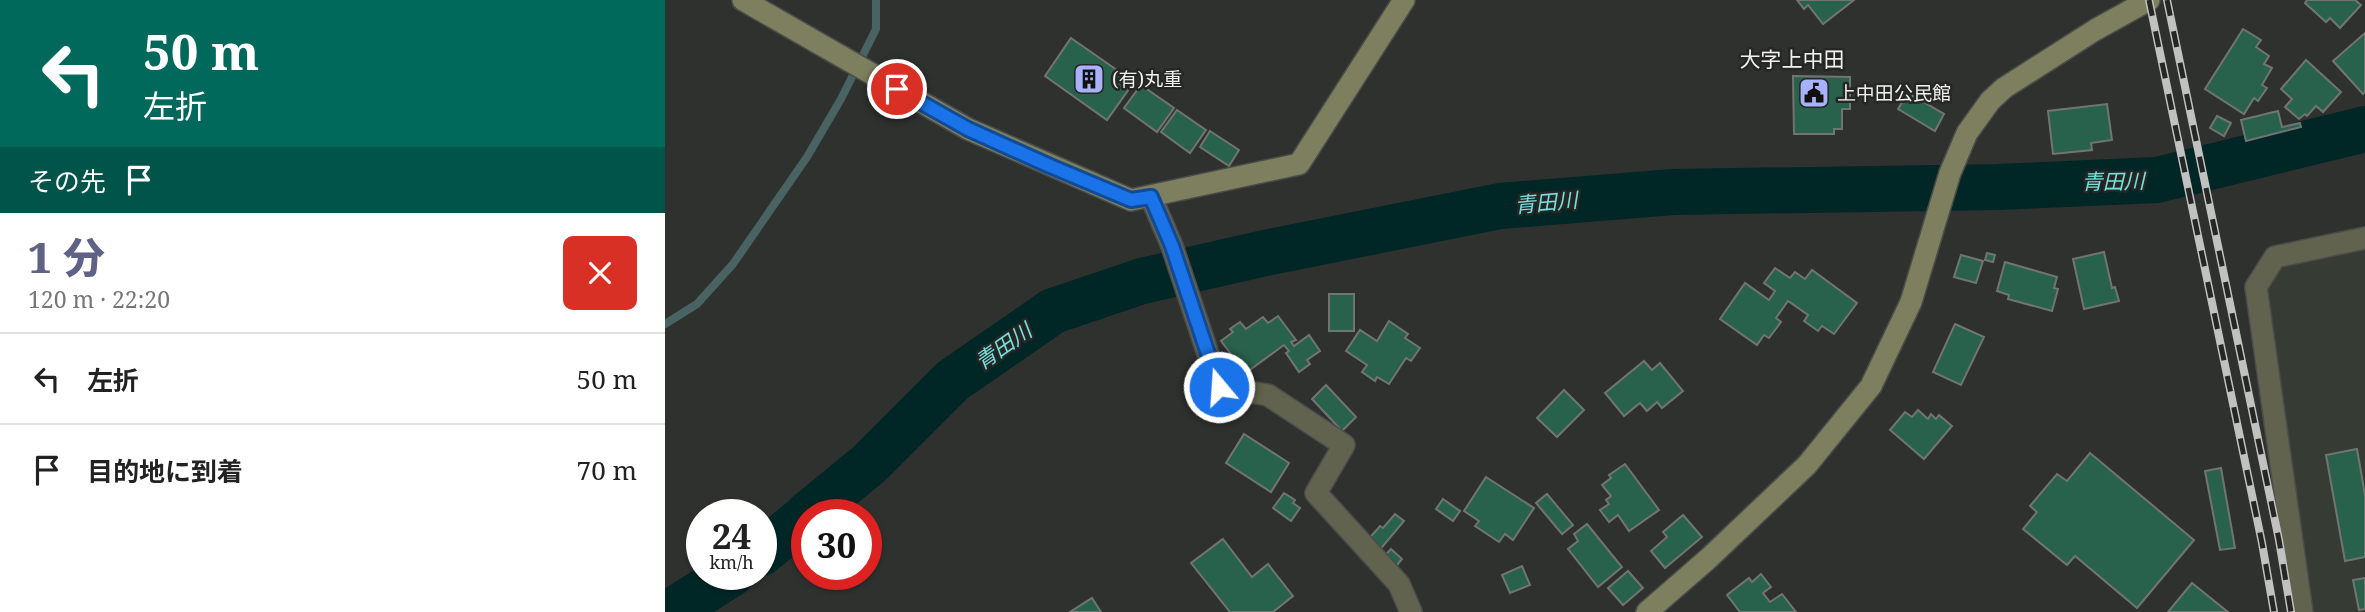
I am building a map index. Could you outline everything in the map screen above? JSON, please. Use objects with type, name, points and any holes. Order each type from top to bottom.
[{"type":"street","points":[[743,0],[968,129],[1131,200],[1299,163],[1404,0]]},
{"type":"street","points":[[1647,612],[1709,558],[1807,465],[1871,386],[1911,302],[1949,173],[1966,133],[1990,101],[2004,88],[2095,30],[2149,0]]},
{"type":"street","points":[[1151,197],[1172,246],[1219,387],[1268,395],[1344,445],[1316,494],[1399,584],[1411,612]]},
{"type":"street","points":[[2302,612],[2256,287],[2275,257],[2365,238]]},
{"type":"shaded area","points":[[2365,248],[2365,612],[2312,612],[2265,289],[2278,266]]},
{"type":"building","points":[[1797,0],[1854,0],[1823,24],[1808,5],[1804,9]]},
{"type":"building","points":[[2307,0],[2355,0],[2361,5],[2340,28],[2330,18],[2326,22],[2305,3]]},
{"type":"building","points":[[2243,29],[2261,40],[2256,47],[2269,56],[2264,64],[2272,68],[2262,85],[2267,88],[2258,101],[2254,98],[2244,114],[2205,89]]},
{"type":"building","points":[[2365,33],[2365,92],[2363,94],[2333,61]]},
{"type":"building","name":"(有)丸重","points":[[1071,38],[1134,82],[1107,120],[1045,76]]},
{"type":"building","points":[[2306,60],[2341,92],[2323,112],[2316,106],[2307,116],[2305,114],[2299,119],[2285,107],[2292,99],[2281,89]]},
{"type":"building","points":[[1793,76],[1850,77],[1850,109],[1842,109],[1842,129],[1834,129],[1834,134],[1794,134]]},
{"type":"building","points":[[1141,85],[1174,108],[1157,132],[1124,108]]},
{"type":"building","points":[[1908,93],[1944,114],[1935,131],[1898,109]]},
{"type":"building","points":[[2107,104],[2112,140],[2091,143],[2092,150],[2053,154],[2048,111]]},
{"type":"building","points":[[1177,110],[1206,130],[1190,153],[1161,132]]},
{"type":"building","points":[[2278,111],[2282,127],[2300,123],[2301,127],[2246,141],[2241,120]]},
{"type":"building","points":[[2217,116],[2231,123],[2224,136],[2210,128]]},
{"type":"building","points":[[1210,131],[1239,150],[1229,166],[1200,147]]},
{"type":"building","points":[[2104,252],[2112,288],[2115,287],[2119,301],[2084,309],[2073,259]]},
{"type":"building","points":[[1987,253],[1995,255],[1993,262],[1985,260]]},
{"type":"building","points":[[1961,255],[1983,261],[1976,283],[1954,277]]},
{"type":"building","points":[[2005,262],[2057,277],[2054,288],[2058,289],[2052,311],[2008,299],[2009,295],[1997,291]]},
{"type":"building","points":[[1775,268],[1790,278],[1795,272],[1805,279],[1812,270],[1857,303],[1834,334],[1822,326],[1818,331],[1804,321],[1808,315],[1788,301],[1776,318],[1781,322],[1769,338],[1764,335],[1757,345],[1720,319],[1745,283],[1769,300],[1775,291],[1764,283]]},
{"type":"building","points":[[1329,294],[1354,294],[1354,331],[1329,331]]},
{"type":"building","points":[[1278,316],[1296,340],[1291,342],[1294,346],[1309,335],[1320,351],[1307,360],[1310,364],[1299,372],[1286,353],[1289,351],[1284,345],[1247,372],[1221,341],[1233,332],[1230,329],[1240,322],[1246,329],[1263,317],[1268,323]]},
{"type":"building","points":[[1389,321],[1408,334],[1405,338],[1420,348],[1411,361],[1406,358],[1389,384],[1377,377],[1375,381],[1362,372],[1367,365],[1346,351],[1360,330],[1377,341]]},
{"type":"building","points":[[1955,324],[1984,337],[1961,385],[1933,372]]},
{"type":"building","points":[[1644,361],[1652,370],[1660,363],[1683,391],[1662,408],[1657,402],[1647,411],[1640,403],[1624,416],[1605,393]]},
{"type":"building","points":[[1326,385],[1356,417],[1342,431],[1312,399]]},
{"type":"building","points":[[1564,390],[1584,410],[1557,437],[1537,418]]},
{"type":"building","points":[[1918,410],[1928,419],[1931,414],[1936,419],[1939,415],[1952,426],[1924,459],[1890,430],[1905,412],[1912,417]]},
{"type":"building","points":[[1244,434],[1289,463],[1271,492],[1226,463]]},
{"type":"building","points":[[2357,449],[2365,495],[2365,557],[2345,561],[2326,455]]},
{"type":"building","points":[[2090,453],[2194,540],[2137,608],[2075,556],[2067,565],[2023,529],[2037,512],[2030,506],[2057,474],[2067,481]]},
{"type":"building","points":[[1625,464],[1659,510],[1629,531],[1618,515],[1609,522],[1600,510],[1609,504],[1606,500],[1611,496],[1602,485],[1611,478],[1609,475]]},
{"type":"building","points":[[2221,468],[2235,548],[2220,550],[2205,471]]},
{"type":"building","points":[[1486,477],[1534,508],[1513,540],[1505,534],[1499,542],[1475,526],[1479,521],[1464,511]]},
{"type":"building","points":[[1284,493],[1295,500],[1293,503],[1300,508],[1291,521],[1273,508]]},
{"type":"building","points":[[1547,494],[1573,525],[1562,534],[1536,503]]},
{"type":"building","points":[[1443,499],[1460,511],[1453,521],[1436,509]]},
{"type":"building","points":[[1395,514],[1404,521],[1378,552],[1366,542]]},
{"type":"building","points":[[1683,515],[1702,537],[1665,568],[1651,551],[1667,537],[1663,532]]},
{"type":"building","points":[[1587,524],[1622,567],[1598,587],[1568,549],[1578,541],[1574,534]]},
{"type":"building","points":[[1223,539],[1252,577],[1268,564],[1293,596],[1273,612],[1230,612],[1191,563]]},
{"type":"building","points":[[1391,549],[1402,559],[1392,571],[1380,561]]},
{"type":"building","points":[[1522,566],[1530,585],[1510,593],[1502,575]]},
{"type":"building","points":[[1628,571],[1643,588],[1623,605],[1608,588]]},
{"type":"building","points":[[1761,574],[1771,587],[1763,593],[1770,602],[1782,594],[1796,612],[1740,612],[1727,595],[1749,578],[1752,582]]},
{"type":"building","points":[[2365,578],[2365,609],[2359,610],[2353,580]]},
{"type":"building","points":[[2192,583],[2228,612],[2168,612]]},
{"type":"building","points":[[1092,598],[1101,612],[1070,612]]},
{"type":"waterway","points":[[665,324],[697,304],[733,264],[807,157],[841,99],[876,29],[876,0]]},
{"type":"waterway","name":"青田川","points":[[826,499],[869,464],[952,381],[1053,311],[1142,281],[1265,253],[1500,206],[1673,192],[1998,187],[2157,180],[2365,129]]},
{"type":"waterway","name":"青田川","points":[[777,540],[791,529]]},
{"type":"waterway","name":"青田川","points":[[671,612],[706,590]]},
{"type":"railway","points":[[2149,0],[2274,612]]},
{"type":"railway","points":[[2167,0],[2279,540],[2291,612]]},
{"type":"place","name":"(有)丸重","points":[[1089,79]]},
{"type":"place","name":"上中田公民館","points":[[1814,93]]},
{"type":"district","name":"大字上中田","points":[[1792,59]]},
{"type":"route","points":[[897,89],[968,129],[1050,166],[1131,200],[1151,197],[1172,246],[1219,387]]}]
